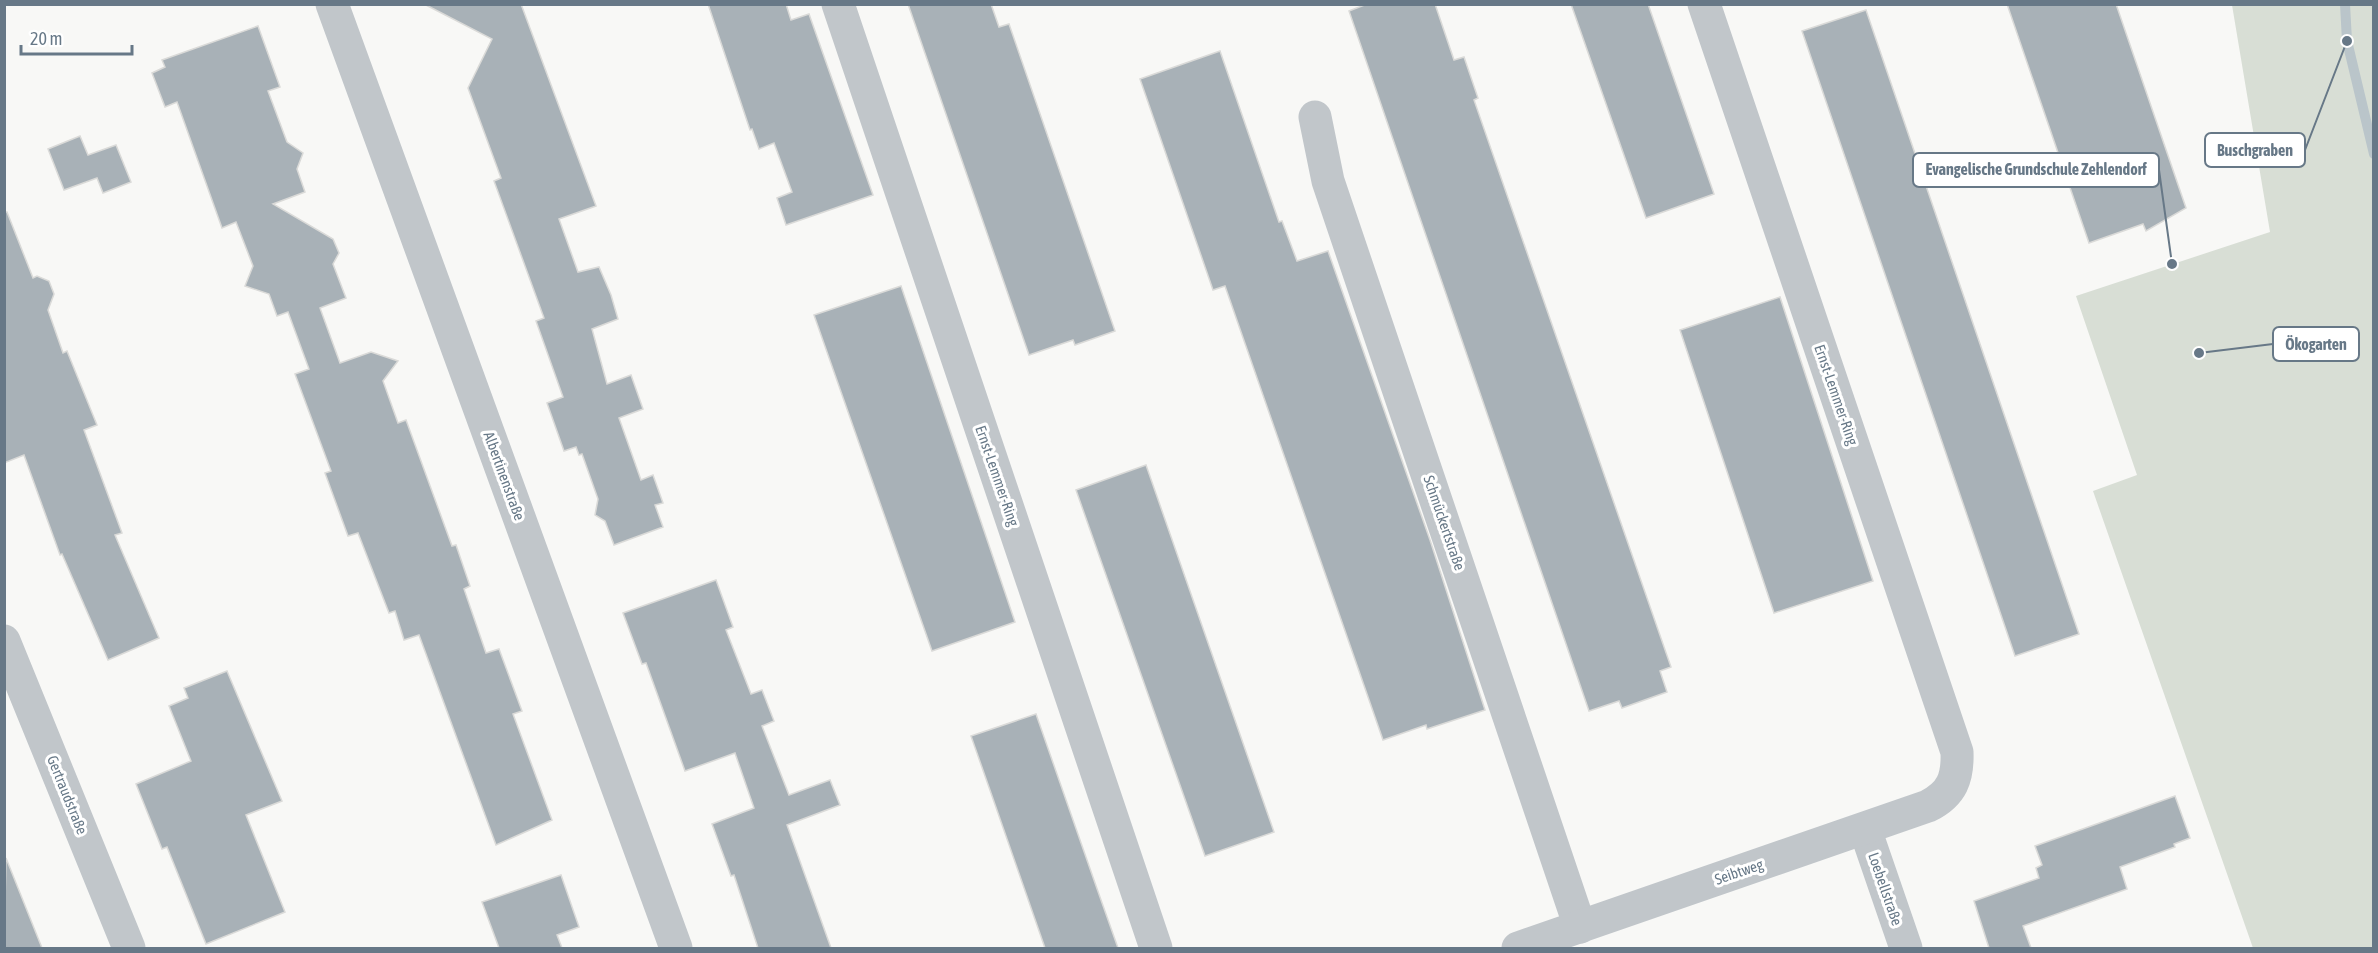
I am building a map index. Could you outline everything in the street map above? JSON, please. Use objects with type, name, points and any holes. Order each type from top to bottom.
[{"type":"street","name":"Albertinenstraße","points":[[332,4],[676,948]]},
{"type":"street","name":"Ernst-Lemmer-Ring","points":[[838,4],[1156,948]]},
{"type":"street","name":"Ernst-Lemmer-Ring","points":[[1704,4],[1957,752],[1958,770],[1953,786]]},
{"type":"street","name":"Schmückertstraße","points":[[1315,117],[1328,181],[1580,927]]},
{"type":"street","name":"Gertraudstraße","points":[[4,641],[129,948]]},
{"type":"street","name":"Seibtweg","points":[[1518,948],[1928,806],[1944,798],[1953,786]]},
{"type":"street","name":"Loebellstraße","points":[[1865,829],[1906,948]]},
{"type":"shaded area","points":[[2232,5],[2373,5],[2373,948],[2253,948],[2093,491],[2137,475],[2076,296],[2270,232]]},
{"type":"building","points":[[424,4],[521,4],[596,206],[559,219],[578,272],[599,267],[611,295],[618,319],[592,329],[607,384],[631,375],[643,409],[619,418],[641,480],[653,475],[663,503],[655,505],[663,527],[614,545],[605,521],[595,515],[598,499],[582,454],[579,455],[576,447],[564,451],[547,403],[563,397],[536,321],[544,318],[494,181],[501,178],[468,88],[492,39]]},
{"type":"building","points":[[708,4],[786,4],[791,20],[809,14],[873,195],[786,225],[777,198],[792,192],[774,143],[759,149],[752,129],[750,130]]},
{"type":"building","points":[[908,4],[991,4],[999,27],[1009,24],[1115,331],[1075,345],[1073,340],[1029,355]]},
{"type":"building","points":[[1367,4],[1435,4],[1454,60],[1464,57],[1478,98],[1474,100],[1671,667],[1660,671],[1667,692],[1622,708],[1619,701],[1589,711],[1349,11]]},
{"type":"building","points":[[1571,4],[1648,4],[1714,194],[1646,218]]},
{"type":"building","points":[[2007,4],[2116,4],[2186,208],[2146,231],[2143,224],[2089,243]]},
{"type":"building","points":[[1866,10],[2079,634],[2015,656],[1802,31]]},
{"type":"building","points":[[258,26],[280,87],[268,91],[287,142],[303,153],[297,169],[305,192],[273,204],[333,239],[339,253],[333,264],[346,298],[320,308],[340,363],[371,352],[398,361],[383,381],[398,423],[406,420],[452,546],[456,545],[470,586],[464,589],[486,653],[499,649],[522,711],[513,714],[552,820],[496,845],[419,635],[404,640],[395,611],[389,613],[358,533],[348,536],[325,473],[331,471],[295,374],[309,369],[288,312],[277,316],[269,294],[245,286],[253,266],[236,222],[222,228],[177,102],[165,107],[152,73],[165,67],[162,60]]},
{"type":"building","points":[[1220,51],[1279,222],[1282,221],[1297,261],[1328,251],[1430,540],[1485,710],[1427,729],[1426,725],[1383,740],[1225,286],[1213,290],[1140,79]]},
{"type":"building","points":[[80,136],[88,155],[116,145],[131,182],[103,193],[97,178],[64,190],[48,149]]},
{"type":"building","points":[[4,212],[7,212],[33,278],[37,276],[49,281],[54,294],[48,310],[63,353],[67,351],[97,425],[84,430],[122,533],[115,535],[159,638],[108,660],[62,554],[60,555],[24,455],[4,463]]},
{"type":"building","points":[[901,286],[1015,622],[932,651],[814,315]]},
{"type":"building","points":[[1780,297],[1873,581],[1774,613],[1680,330]]},
{"type":"building","points":[[1146,465],[1274,832],[1205,856],[1076,490]]},
{"type":"building","points":[[716,580],[733,627],[726,630],[751,694],[762,690],[774,721],[762,726],[789,795],[830,780],[840,805],[787,825],[831,948],[758,948],[734,875],[731,876],[712,824],[754,808],[735,753],[685,771],[646,663],[642,664],[623,613]]},
{"type":"building","points":[[227,671],[282,801],[246,815],[285,912],[206,944],[167,847],[162,849],[136,784],[191,761],[169,706],[188,698],[184,688]]},
{"type":"building","points":[[1036,714],[1118,948],[1045,948],[971,736]]},
{"type":"building","points":[[2175,796],[2190,838],[2174,844],[2175,847],[2120,867],[2127,889],[2023,926],[2031,948],[1989,948],[1974,901],[2039,878],[2036,868],[2042,865],[2035,846]]},
{"type":"building","points":[[6,858],[42,948],[4,948]]},
{"type":"building","points":[[561,875],[579,927],[557,935],[562,948],[499,948],[482,902]]},
{"type":"waterway","points":[[2345,4],[2347,41],[2374,154]]},
{"type":"place","name":"Buschgraben","points":[[2347,41]]},
{"type":"place","name":"Evangelische Grundschule Zehlendorf","points":[[2172,264]]},
{"type":"place","name":"Ökogarten","points":[[2199,353]]}]
